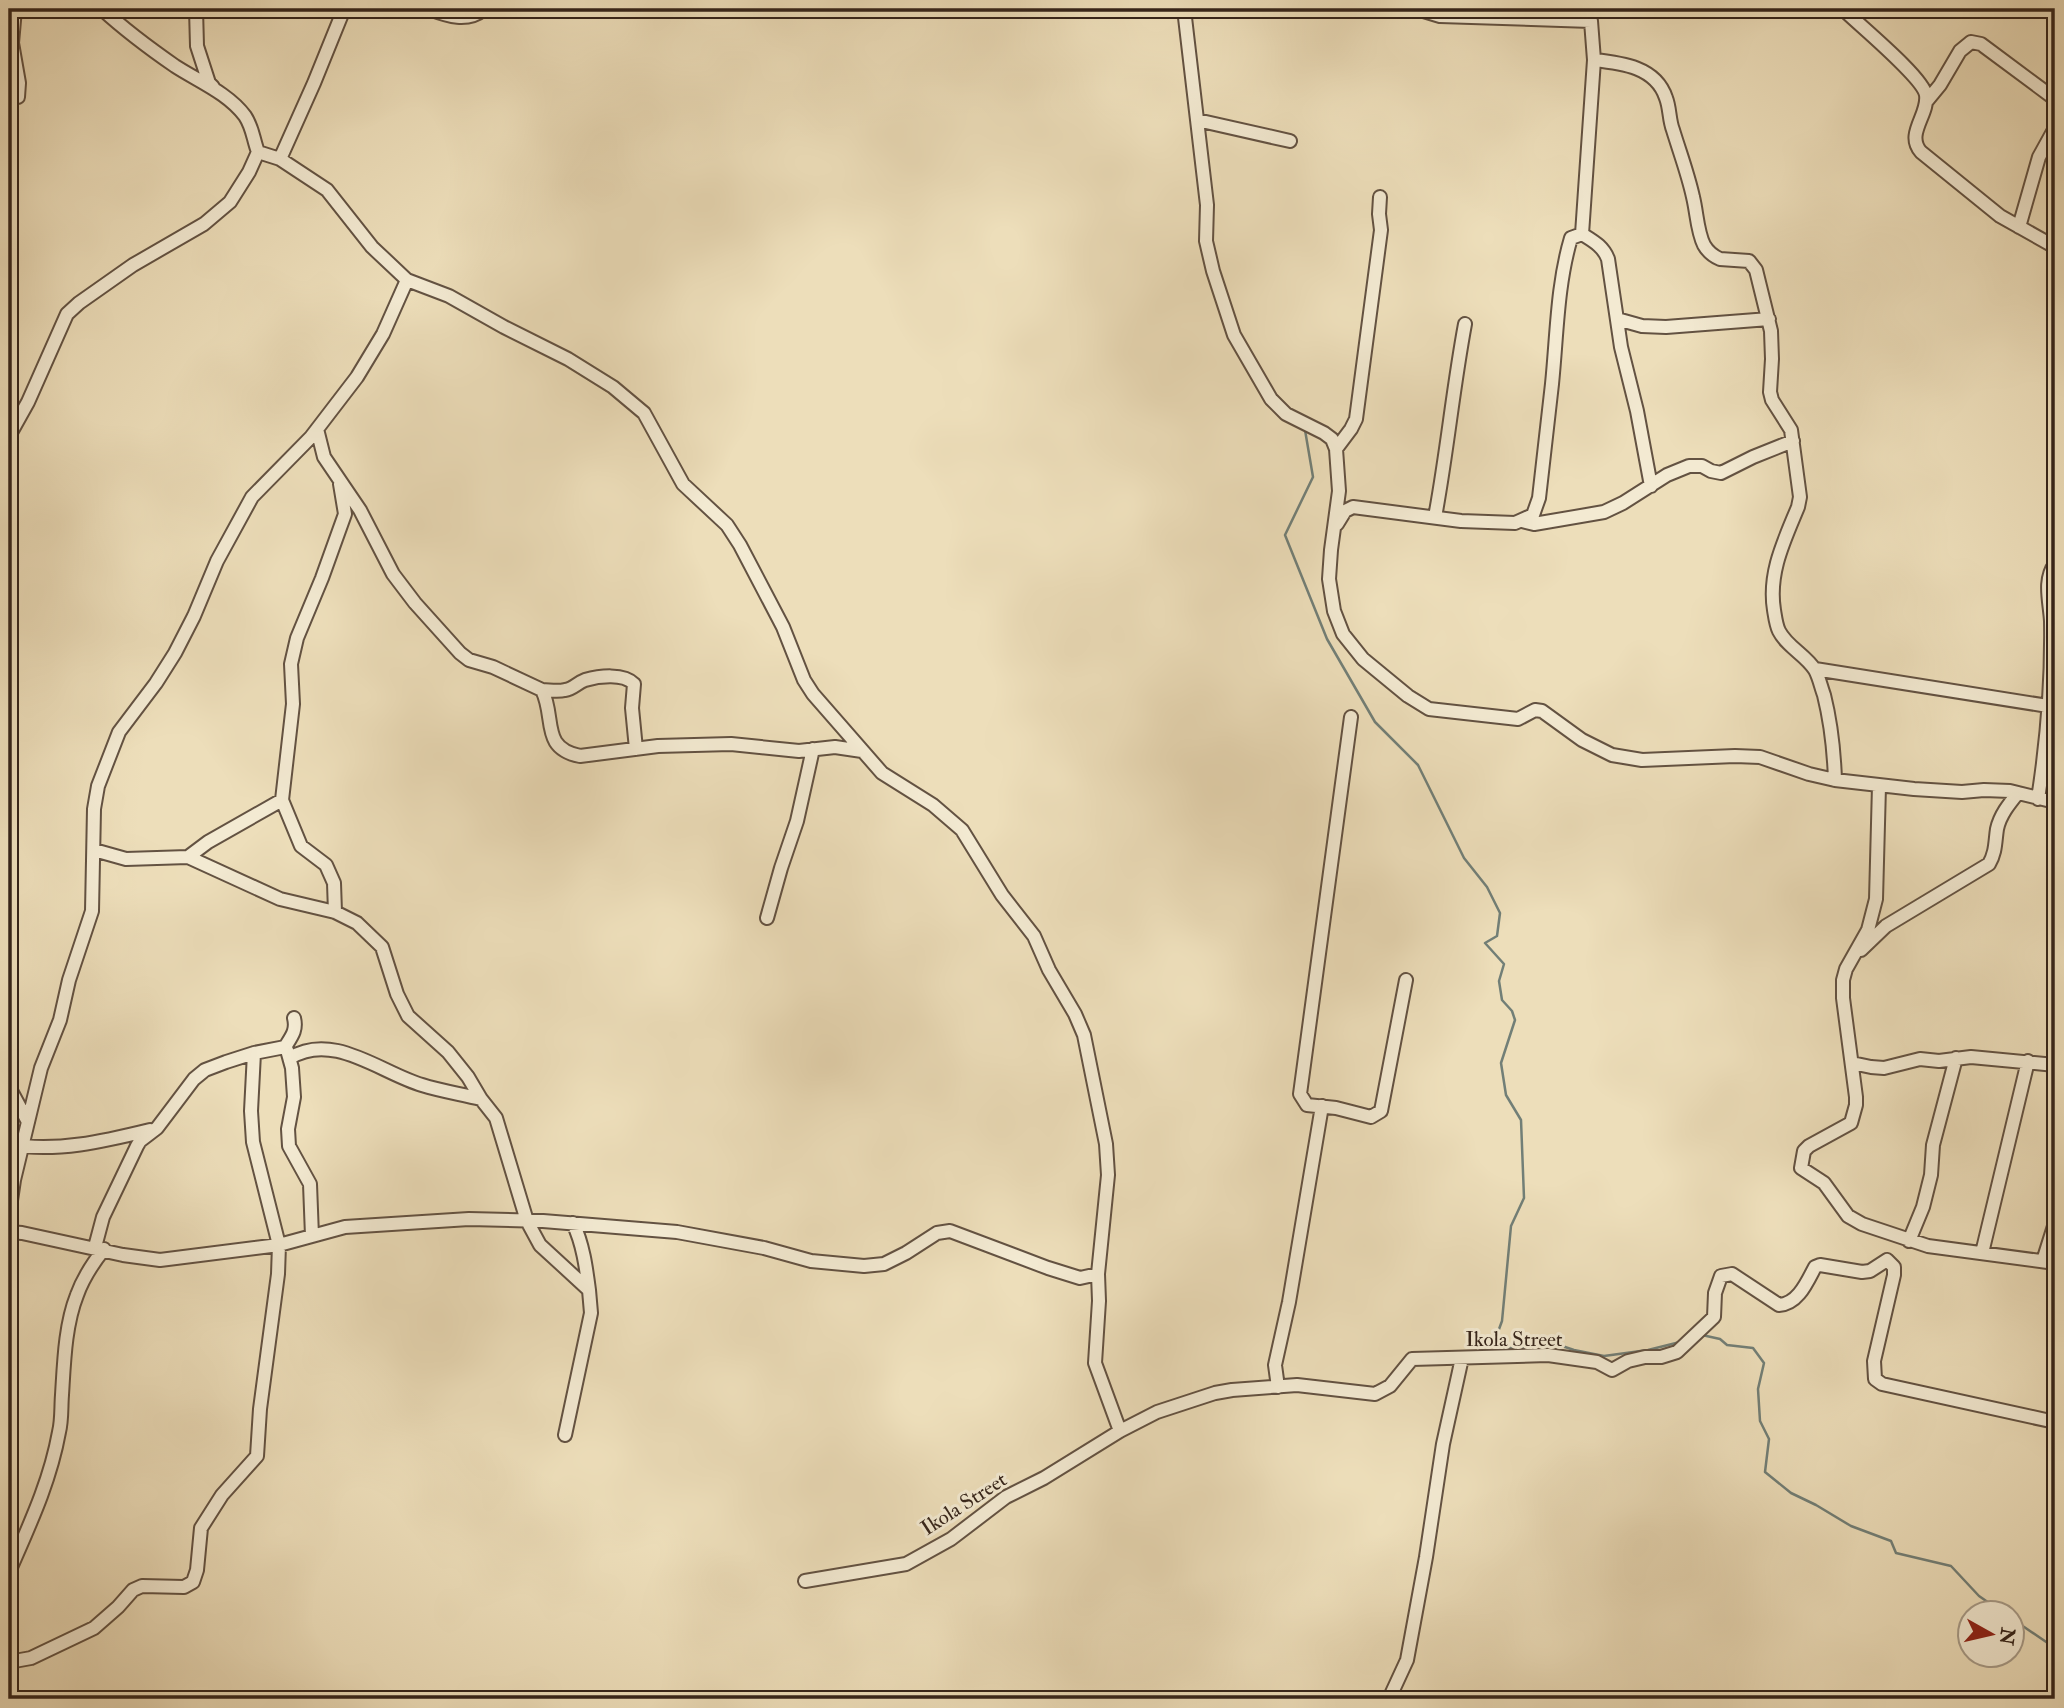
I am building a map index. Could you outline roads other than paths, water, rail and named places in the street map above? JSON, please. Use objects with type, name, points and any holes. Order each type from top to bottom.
[{"type":"street","points":[[15,9],[12,43],[19,83],[18,97]]},
{"type":"street","points":[[102,9],[130,35],[224,97]]},
{"type":"street","points":[[9,436],[29,402],[67,314],[133,265],[204,224],[230,202],[249,173],[258,152],[252,127],[241,111],[209,83],[197,46],[197,9]]},
{"type":"street","points":[[280,159],[344,9]]},
{"type":"street","points":[[429,9],[465,18],[484,9]]},
{"type":"street","points":[[1184,9],[1207,205],[1206,241],[1213,271],[1234,335],[1271,400],[1286,414],[1332,439],[1336,449],[1339,491],[1329,579],[1334,611],[1343,634],[1363,659],[1408,696],[1429,709],[1518,719],[1535,710],[1542,711],[1583,740],[1612,755],[1642,760],[1760,757],[1835,780],[1962,792],[1984,790],[2018,793],[2055,802]]},
{"type":"street","points":[[1417,9],[1440,16],[1591,22]]},
{"type":"street","points":[[1582,234],[1594,60],[1591,22],[1586,9]]},
{"type":"street","points":[[1843,9],[1913,76],[1926,93],[1915,139],[1917,147],[2000,216],[2055,247]]},
{"type":"street","points":[[1926,102],[1940,85],[1960,51],[1971,42],[1981,44],[2055,99]]},
{"type":"street","points":[[1594,60],[1635,66],[1661,87],[1685,162],[1703,242],[1711,254],[1720,259],[1744,261],[1752,264],[1756,270],[1769,319],[1772,359],[1770,392],[1772,400],[1791,430],[1800,497],[1774,571],[1772,591],[1779,631],[1815,669],[1829,715],[1835,780]]},
{"type":"street","points":[[1197,120],[1290,141]]},
{"type":"street","points":[[2019,227],[2039,157],[2055,128]]},
{"type":"street","points":[[258,152],[280,159],[327,190],[372,247],[407,280],[449,296],[568,359],[613,387],[644,414],[683,484],[727,525],[740,545],[783,627],[804,680],[813,694],[882,774],[933,805],[962,830],[1002,895],[1034,936],[1084,1035],[1106,1144],[1108,1175],[1098,1274],[1095,1363],[1120,1431]]},
{"type":"street","points":[[1336,449],[1356,419],[1381,230],[1380,197]]},
{"type":"street","points":[[1582,234],[1597,244],[1608,259],[1622,347],[1651,486]]},
{"type":"street","points":[[1335,527],[1345,511],[1353,507],[1461,521],[1515,523],[1532,515],[1539,498],[1558,312],[1567,252],[1571,238],[1582,234]]},
{"type":"street","points":[[9,1214],[11,1174],[23,1147],[41,1068],[60,1020],[69,980],[92,911],[94,809],[98,786],[119,732],[175,653],[217,561],[252,497],[317,429],[366,363],[383,334],[407,280]]},
{"type":"street","points":[[1617,318],[1642,326],[1666,327],[1769,319]]},
{"type":"street","points":[[1435,517],[1465,324]]},
{"type":"street","points":[[317,429],[324,457],[360,510],[393,575],[460,653],[469,660],[493,667],[542,690],[561,692],[585,680],[625,677],[634,684],[632,708],[636,749]]},
{"type":"street","points":[[1522,521],[1534,524],[1604,512],[1667,475],[1689,466],[1702,466],[1716,472],[1726,471],[1793,441]]},
{"type":"street","points":[[335,912],[334,883],[326,865],[301,846],[282,800],[293,704],[292,664],[297,638],[345,514],[338,478]]},
{"type":"street","points":[[2038,799],[2048,706],[2051,622],[2049,573],[2055,564]]},
{"type":"street","points":[[1815,669],[2048,706]]},
{"type":"street","points":[[542,690],[549,710],[550,732],[556,744],[569,754],[580,756],[636,749],[731,744],[799,751],[835,747],[862,751]]},
{"type":"street","points":[[1351,717],[1300,1094],[1307,1104],[1371,1117],[1381,1111],[1406,980]]},
{"type":"street","points":[[767,918],[797,821],[813,750]]},
{"type":"street","points":[[1879,786],[1876,899],[1868,930],[1846,969],[1843,998],[1856,1105],[1851,1123],[1809,1146],[1804,1152],[1801,1168],[1824,1183],[1848,1216],[1862,1224],[1928,1246],[2049,1262],[2055,1223]]},
{"type":"street","points":[[1853,957],[1885,926],[1989,864],[1994,856],[2001,817],[2018,793]]},
{"type":"street","points":[[188,858],[208,842],[282,800]]},
{"type":"street","points":[[94,850],[126,859],[188,858],[280,899],[335,912],[357,923],[382,947],[397,995],[408,1016],[448,1052],[496,1118],[527,1221],[540,1245],[589,1290]]},
{"type":"street","points":[[294,1018],[295,1033],[288,1052],[294,1097],[288,1129],[289,1146],[310,1184],[312,1236]]},
{"type":"street","points":[[9,1572],[46,1485],[60,1429],[69,1326],[77,1294],[99,1248],[103,1217],[136,1146],[157,1128],[194,1079],[205,1070],[254,1053],[299,1052],[317,1048],[341,1051],[421,1085],[481,1099]]},
{"type":"street","points":[[9,1662],[30,1658],[94,1628],[133,1590],[142,1586],[184,1587],[193,1582],[197,1570],[201,1528],[222,1495],[257,1456],[260,1409],[278,1275],[279,1245],[253,1142],[251,1111],[254,1053]]},
{"type":"street","points":[[1852,1063],[1884,1068],[1920,1059],[1939,1061],[1989,1057],[2055,1065]]},
{"type":"street","points":[[1909,1241],[1923,1207],[1931,1175],[1933,1145],[1956,1058]]},
{"type":"street","points":[[1982,1252],[2028,1061]]},
{"type":"street","points":[[9,1087],[28,1122]]},
{"type":"street","points":[[1278,1387],[1275,1365],[1289,1302],[1322,1107]]},
{"type":"street","points":[[9,1144],[48,1148],[157,1128]]},
{"type":"street","points":[[9,1232],[160,1260],[279,1245],[345,1227],[469,1219],[527,1221],[677,1232],[764,1248],[811,1261],[864,1266],[884,1264],[937,1233],[950,1231],[1080,1278],[1098,1274]]},
{"type":"street","points":[[565,1435],[591,1313],[585,1261],[573,1223]]},
{"type":"street","name":"Ikola Street","points":[[805,1581],[905,1563],[951,1539],[1006,1497],[1044,1478],[1120,1431],[1157,1412],[1215,1393],[1297,1385],[1375,1394],[1390,1385],[1412,1359],[1548,1356],[1597,1362],[1612,1370],[1636,1359],[1661,1357],[1677,1352],[1714,1317],[1715,1293],[1721,1276],[1731,1274],[1779,1305],[1786,1304],[1799,1294],[1815,1267],[1820,1265],[1862,1272],[1870,1271],[1887,1260],[1894,1267],[1894,1275],[1874,1361],[1875,1379],[1882,1384],[2055,1422]]},
{"type":"street","points":[[1389,1699],[1407,1660],[1443,1444],[1462,1358]]},
{"type":"street","points":[[9,1608],[9,1614]]},
{"type":"waterway","points":[[1305,430],[1313,477],[1285,535],[1327,639],[1375,722],[1418,765],[1464,858],[1487,887],[1500,913],[1497,936],[1485,943],[1504,964],[1499,981],[1502,1000],[1512,1011],[1515,1020],[1501,1063],[1506,1095],[1521,1120],[1524,1198],[1511,1226],[1502,1321],[1495,1340],[1504,1348],[1522,1348],[1550,1342],[1604,1356],[1680,1342]]},
{"type":"waterway","points":[[1702,1335],[1720,1339],[1727,1345],[1753,1348],[1764,1363],[1758,1389],[1760,1421],[1769,1439],[1765,1472],[1791,1493],[1851,1526],[1891,1541],[1896,1553],[1951,1566],[1985,1600]]},
{"type":"waterway","points":[[2025,1628],[2055,1648]]}]
